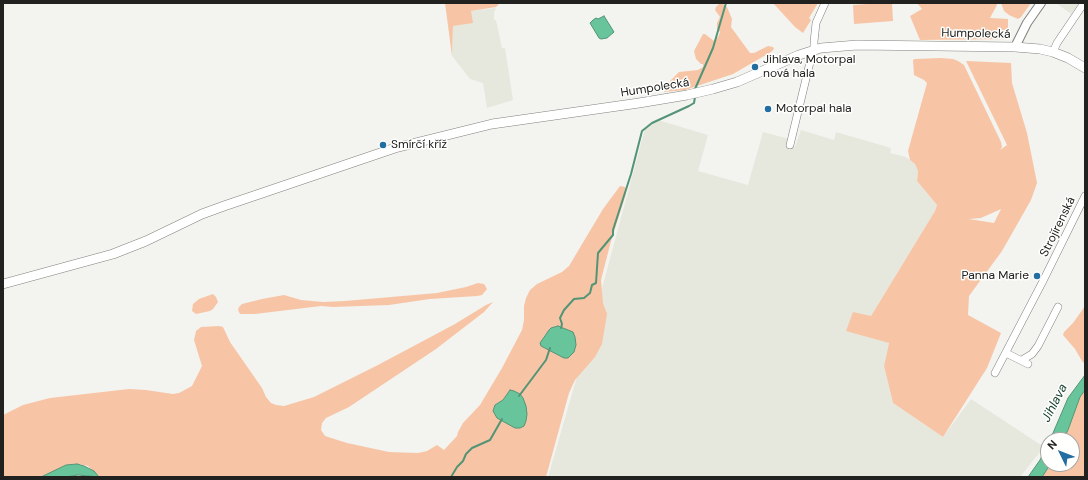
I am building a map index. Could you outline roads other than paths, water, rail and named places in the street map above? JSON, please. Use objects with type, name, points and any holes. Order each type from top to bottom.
[{"type":"main road","name":"Humpolecká","points":[[3,284],[113,254],[146,241],[202,214],[395,148],[492,124],[639,103],[695,93],[737,82],[788,59],[814,50],[857,45],[961,45],[1014,47],[1040,49],[1053,52],[1068,58],[1085,68]]},
{"type":"street","points":[[790,145],[814,50],[816,23],[826,3]]},
{"type":"street","points":[[1014,47],[1027,23],[1041,3]]},
{"type":"street","points":[[1053,52],[1057,43],[1084,3]]},
{"type":"street","name":"Strojírenská","points":[[995,373],[1085,196]]},
{"type":"street","points":[[1006,353],[1025,362],[1038,346],[1058,307]]},
{"type":"waterway","points":[[695,89],[713,48],[726,3]]},
{"type":"waterway","points":[[561,328],[562,324],[560,318],[564,310],[574,299],[584,298],[590,293],[592,285],[596,283],[598,253],[613,235],[613,230],[631,174],[642,131],[652,123],[694,103],[695,97]]},
{"type":"waterway","points":[[519,396],[546,360],[550,348]]},
{"type":"waterway","points":[[451,477],[463,461],[466,454],[472,448],[490,440],[502,419]]},
{"type":"place","name":"Jihlava, Motorpal nová hala","points":[[755,67]]},
{"type":"place","name":"Motorpal hala","points":[[768,109]]},
{"type":"place","name":"Smírčí kříž","points":[[383,145]]},
{"type":"place","name":"Panna Marie","points":[[1037,276]]},
{"type":"water label","name":"Jihlava","points":[[1055,403]]}]
